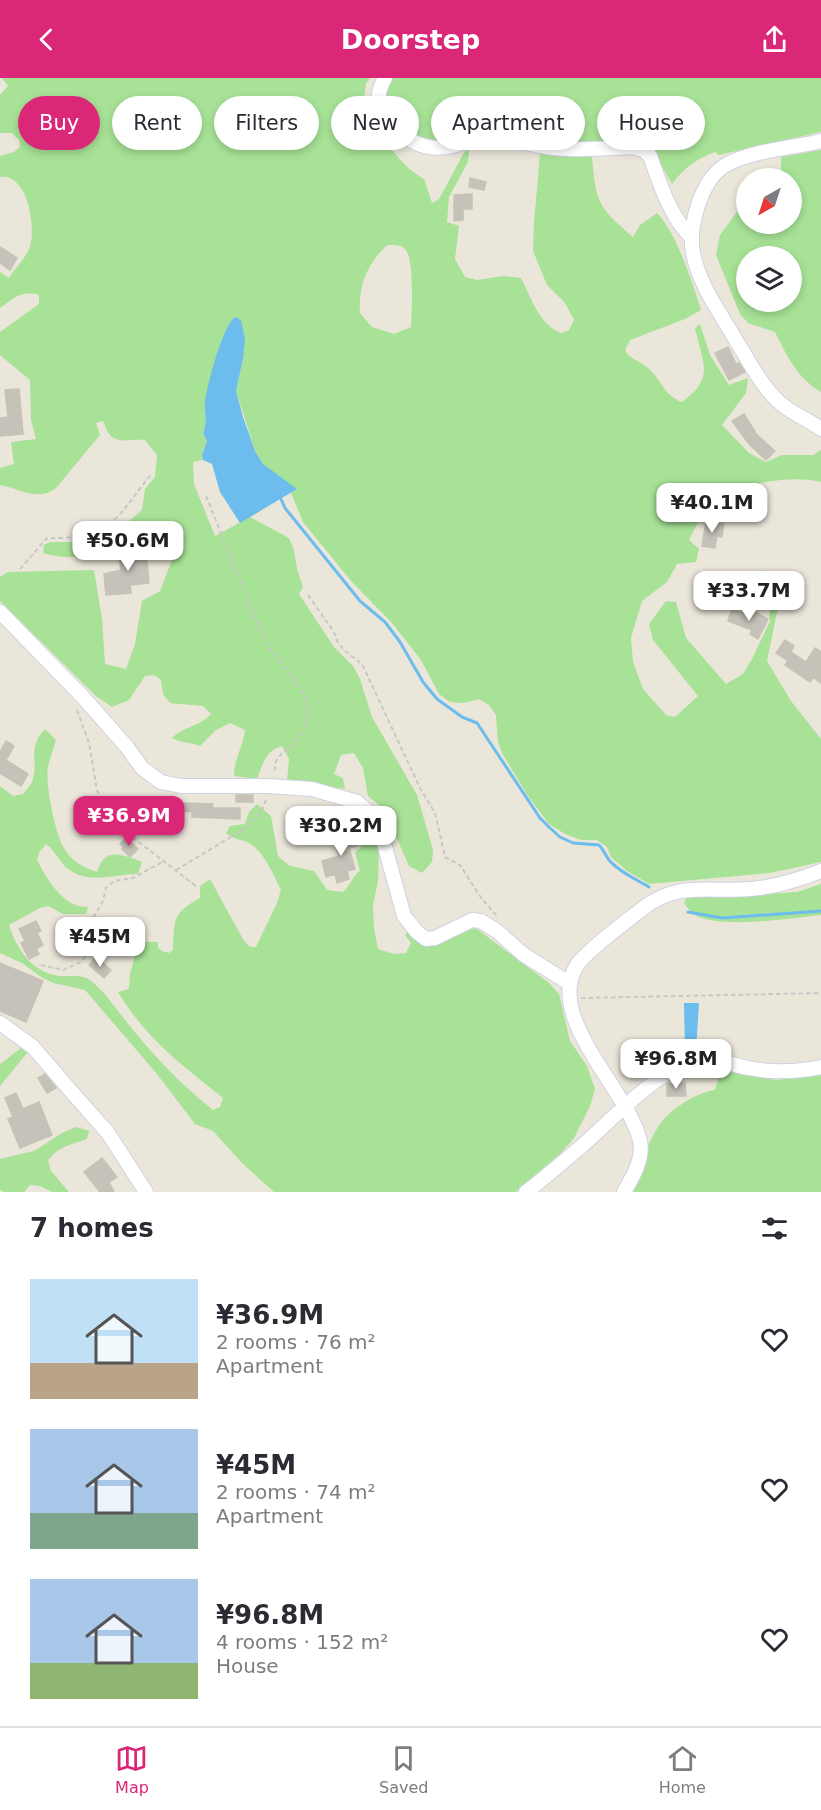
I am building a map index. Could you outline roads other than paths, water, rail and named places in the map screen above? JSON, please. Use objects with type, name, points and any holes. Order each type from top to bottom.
[{"type":"street","points":[[385,78],[379,87],[378,100],[382,110],[411,142],[424,147],[451,146],[489,136],[554,148],[633,147],[644,150],[650,156],[674,214],[692,238]]},
{"type":"street","points":[[821,141],[755,155],[724,166],[716,172],[701,196],[692,238],[698,270],[714,304],[755,372],[780,403],[821,429]]},
{"type":"street","points":[[0,612],[82,696],[127,747],[142,768],[161,782],[181,786],[270,786],[312,789],[357,802],[372,815],[380,829],[404,916],[417,932],[426,939],[435,938],[472,920],[481,921],[497,931],[524,955],[569,983]]},
{"type":"street","points":[[624,1192],[638,1164],[640,1142],[624,1107],[570,1009],[569,983],[579,963],[641,910],[663,895],[695,888],[769,887],[793,882],[821,871]]},
{"type":"street","points":[[0,1023],[33,1047],[108,1133],[146,1192]]},
{"type":"street","points":[[526,1192],[624,1107],[663,1076],[682,1065],[698,1060],[709,1060],[751,1069],[777,1071],[802,1071],[821,1067]]},
{"type":"water","points":[[235,317],[241,320],[245,339],[236,391],[255,451],[263,464],[297,489],[240,523],[220,492],[212,464],[203,460],[202,455],[207,441],[203,433],[209,382],[225,332]]},
{"type":"water","points":[[684,1003],[699,1003],[696,1050],[685,1052]]},
{"type":"waterway","points":[[281,499],[285,508],[360,601],[385,622],[400,642],[423,682],[437,699],[462,717],[477,723],[540,818],[560,837],[573,843],[599,845],[609,860],[618,868],[649,887]]},
{"type":"waterway","points":[[688,912],[722,918],[821,911]]}]
